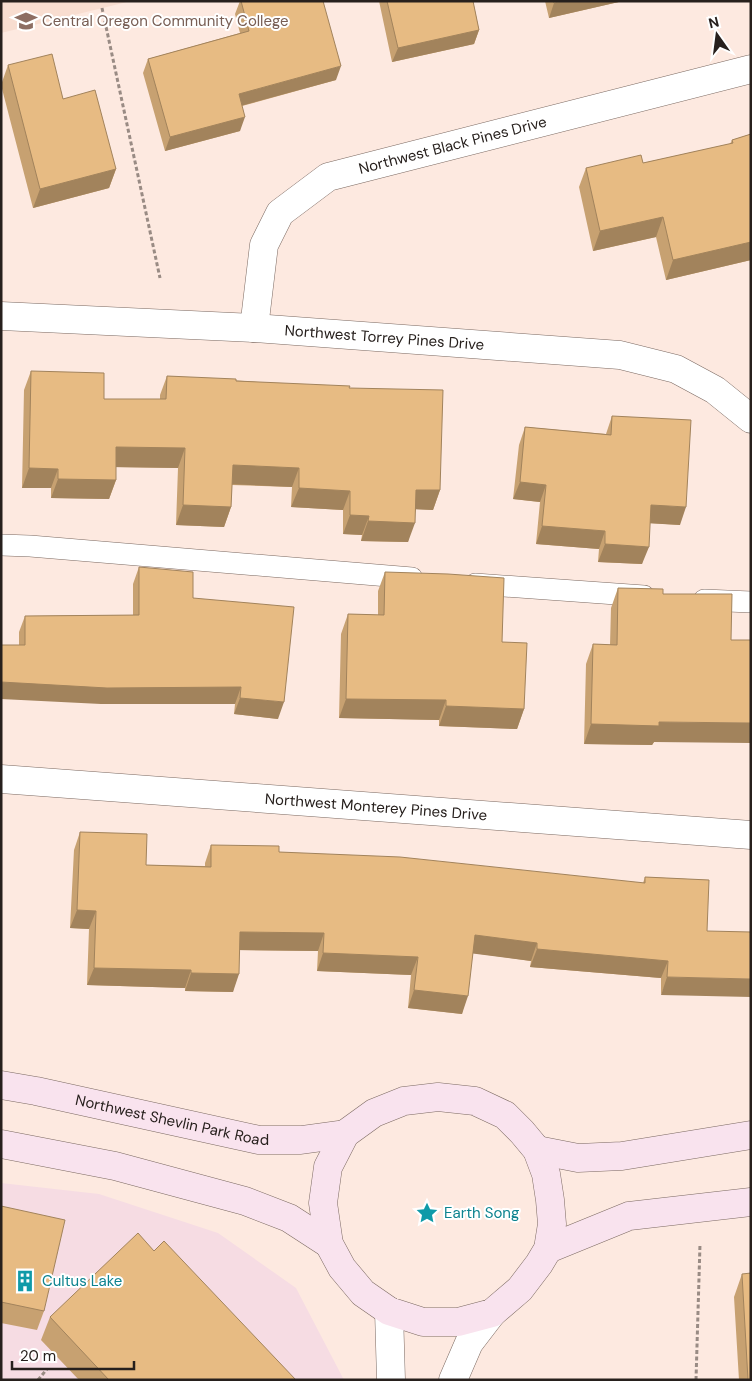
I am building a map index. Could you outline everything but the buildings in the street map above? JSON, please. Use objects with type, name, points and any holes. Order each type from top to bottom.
[{"type":"main road","name":"Northwest Shevlin Park Road","points":[[1,1085],[259,1140],[301,1140],[345,1134]]},
{"type":"main road","points":[[438,1097],[475,1101],[506,1115],[537,1150],[546,1174],[550,1200],[552,1224],[548,1249],[520,1289],[492,1313],[458,1322],[423,1322],[389,1311],[363,1293],[342,1268],[329,1244],[323,1203],[328,1167],[345,1134],[374,1113],[404,1101],[438,1097]]},
{"type":"main road","points":[[537,1150],[578,1158],[622,1156],[751,1135]]},
{"type":"main road","points":[[1,1144],[115,1166],[245,1201],[289,1218],[329,1244]]},
{"type":"main road","points":[[548,1249],[629,1216],[751,1202]]},
{"type":"street","name":"Northwest Black Pines Drive","points":[[254,328],[264,245],[280,213],[328,177],[751,69]]},
{"type":"street","name":"Northwest Torrey Pines Drive","points":[[1,316],[254,328],[620,355],[676,369],[716,390],[751,419]]},
{"type":"street","name":"Northwest Monterey Pines Drive","points":[[1,779],[751,835]]},
{"type":"street","points":[[389,1311],[391,1380]]},
{"type":"street","points":[[453,1380],[469,1344],[492,1313]]},
{"type":"lane","points":[[1,545],[430,580]]},
{"type":"lane","points":[[459,582],[751,602]]},
{"type":"path","points":[[102,8],[160,278]]},
{"type":"path","points":[[696,1380],[700,1244]]},
{"type":"path","points":[[38,1380],[47,1369]]},
{"type":"shaded area","name":"Central Oregon Community College","points":[[1,1],[131,1],[1,33]]},
{"type":"shaded area","points":[[1,1183],[99,1194],[218,1233],[296,1288],[344,1380],[1,1380]]},
{"type":"place","name":"Central Oregon Community College","points":[[26,21]]},
{"type":"place","name":"Earth Song","points":[[427,1213]]},
{"type":"place","name":"Cultus Lake","points":[[25,1281]]}]
